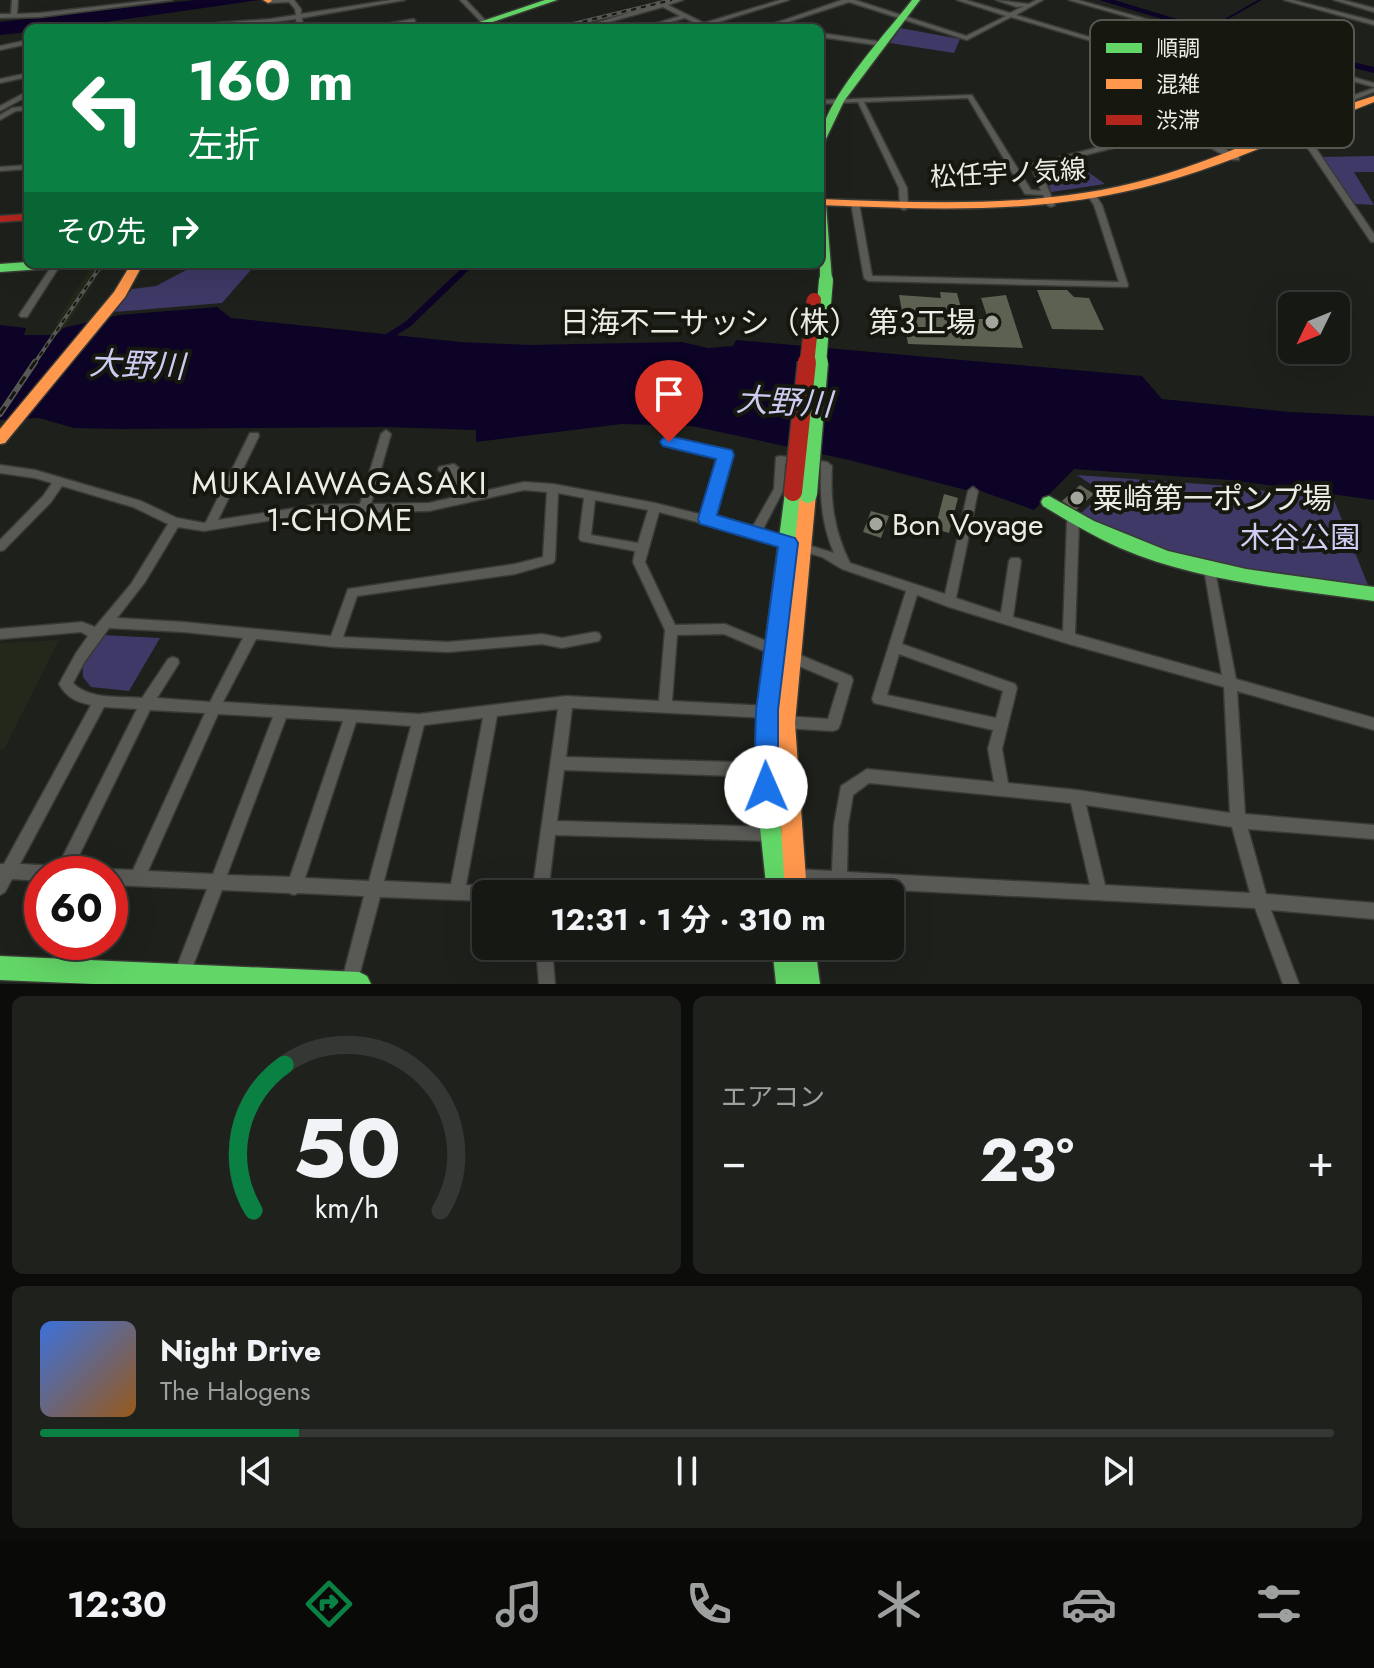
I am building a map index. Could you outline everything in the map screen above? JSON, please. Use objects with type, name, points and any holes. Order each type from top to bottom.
[{"type":"main road","points":[[478,24],[553,0]]},
{"type":"main road","points":[[824,125],[830,101],[903,11],[916,0]]},
{"type":"main road","points":[[830,101],[903,11]]},
{"type":"main road","name":"松任宇ノ気線","points":[[1354,107],[1374,102]]},
{"type":"main road","name":"松任宇ノ気線","points":[[824,205],[988,209],[1048,199],[1093,197],[1169,183],[1252,148]]},
{"type":"main road","points":[[0,221],[24,219]]},
{"type":"main road","points":[[0,268],[24,266]]},
{"type":"main road","points":[[6,432],[120,294],[135,268]]},
{"type":"main road","name":"松任宇ノ気線","points":[[796,545],[800,493],[825,326],[819,274]]},
{"type":"main road","points":[[1049,502],[1073,521],[1149,556],[1210,569],[1374,594]]},
{"type":"main road","points":[[796,545],[784,653],[786,772],[796,880]]},
{"type":"main road","points":[[776,880],[764,770],[767,710],[784,653]]},
{"type":"main road","points":[[785,960],[788,984]]},
{"type":"main road","points":[[805,960],[808,984]]},
{"type":"main road","points":[[3,974],[359,984]]},
{"type":"street","points":[[14,15],[16,0]]},
{"type":"street","points":[[0,16],[40,15],[170,0]]},
{"type":"street","points":[[268,1],[291,0],[300,16],[300,24]]},
{"type":"street","points":[[231,24],[270,21],[402,0]]},
{"type":"street","points":[[463,0],[475,24]]},
{"type":"street","points":[[655,0],[703,24]]},
{"type":"street","points":[[596,24],[680,0]]},
{"type":"street","points":[[713,24],[786,0]]},
{"type":"street","points":[[776,24],[848,0],[903,11],[967,38],[1040,0]]},
{"type":"street","points":[[960,0],[1090,39]]},
{"type":"street","points":[[972,4],[980,0]]},
{"type":"street","points":[[999,0],[1022,5],[1033,0]]},
{"type":"street","points":[[1072,0],[1142,20]]},
{"type":"street","points":[[1291,0],[1374,23]]},
{"type":"street","points":[[1343,1],[1374,10]]},
{"type":"street","points":[[658,24],[685,16]]},
{"type":"street","points":[[393,24],[413,21]]},
{"type":"street","points":[[824,36],[876,43]]},
{"type":"street","points":[[0,48],[24,43]]},
{"type":"street","points":[[0,81],[24,76]]},
{"type":"street","points":[[1354,81],[1374,87]]},
{"type":"street","points":[[1354,100],[1374,87]]},
{"type":"street","points":[[0,109],[24,95]]},
{"type":"street","points":[[830,101],[970,96],[1028,192],[1048,199]]},
{"type":"street","points":[[860,100],[903,188],[904,206]]},
{"type":"street","points":[[0,118],[14,109],[24,108]]},
{"type":"street","points":[[1048,199],[1035,166],[1106,148]]},
{"type":"street","points":[[1217,148],[1233,157]]},
{"type":"street","points":[[1311,148],[1374,240]]},
{"type":"street","points":[[0,169],[24,167]]},
{"type":"street","points":[[856,206],[868,278],[874,280],[1124,285],[1093,197]]},
{"type":"street","points":[[24,315],[54,268]]},
{"type":"street","points":[[364,509],[386,434]]},
{"type":"street","points":[[210,526],[254,436]]},
{"type":"street","points":[[669,442],[726,455],[707,519]]},
{"type":"street","points":[[755,533],[779,489],[780,460],[827,466],[824,508],[831,550],[846,566],[1069,639],[1374,724]]},
{"type":"street","points":[[443,470],[454,468],[457,500]]},
{"type":"street","points":[[0,469],[59,481],[137,504],[175,522],[210,526],[315,509],[411,509],[524,486],[553,488],[655,507],[796,545],[831,550]]},
{"type":"street","points":[[0,547],[47,499],[59,481]]},
{"type":"street","points":[[335,642],[352,592],[515,569],[549,560],[553,488]]},
{"type":"street","points":[[949,602],[973,491]]},
{"type":"street","points":[[590,494],[585,538],[642,548]]},
{"type":"street","points":[[655,507],[639,562],[671,630],[665,705]]},
{"type":"street","points":[[1069,639],[1073,521]]},
{"type":"street","points":[[175,522],[136,586],[100,628],[66,684],[70,692],[84,699],[100,701],[351,718],[419,720],[566,702],[767,710],[785,723],[833,725],[846,680],[725,629],[671,630]]},
{"type":"street","points":[[1006,620],[1015,561]]},
{"type":"street","points":[[1210,569],[1230,685],[1238,821],[1260,901],[1291,984]]},
{"type":"street","points":[[912,590],[879,699],[999,725]]},
{"type":"street","points":[[0,634],[82,627],[448,647],[542,639],[562,643],[595,637]]},
{"type":"street","points":[[137,878],[214,707],[252,634]]},
{"type":"street","points":[[895,647],[1010,688],[995,749],[1002,789]]},
{"type":"street","points":[[71,856],[147,702],[173,663]]},
{"type":"street","points":[[0,887],[4,871],[100,701]]},
{"type":"street","points":[[542,880],[566,702]]},
{"type":"street","points":[[179,980],[282,712]]},
{"type":"street","points":[[457,893],[491,713]]},
{"type":"street","points":[[294,887],[351,718]]},
{"type":"street","points":[[348,984],[419,720]]},
{"type":"street","points":[[557,763],[764,770]]},
{"type":"street","points":[[839,877],[846,791],[867,776],[949,787],[1077,797],[1238,821],[1374,832]]},
{"type":"street","points":[[1077,797],[1099,892]]},
{"type":"street","points":[[548,828],[770,834]]},
{"type":"street","points":[[4,871],[24,872]]},
{"type":"street","points":[[823,880],[839,877],[1260,901],[1374,911]]},
{"type":"street","points":[[128,878],[472,893]]},
{"type":"street","points":[[545,960],[547,984]]},
{"type":"shaded area","points":[[90,268],[103,268],[67,324],[0,415],[62,325],[55,324]]},
{"type":"shaded area","points":[[59,640],[4,749],[0,750],[0,643]]},
{"type":"green space","points":[[900,28],[960,39],[954,53],[890,43]]},
{"type":"green space","points":[[1374,156],[1374,172],[1354,172],[1374,205],[1355,204],[1321,157]]},
{"type":"green space","points":[[1071,160],[1105,184],[1051,192],[1043,167]]},
{"type":"green space","points":[[190,268],[253,268],[222,303],[115,312],[132,289],[156,286]]},
{"type":"green space","name":"木谷公園","points":[[1077,475],[1230,486],[1334,500],[1370,590],[1154,556],[1074,519],[1104,493]]},
{"type":"green space","points":[[103,635],[160,638],[129,691],[91,687],[83,677],[83,666]]},
{"type":"water","points":[[195,0],[260,0],[92,24],[24,24],[24,32],[0,35],[0,22]]},
{"type":"water","points":[[1354,62],[1374,67],[1374,73],[1354,68]]},
{"type":"water","name":"大野川","points":[[217,307],[231,318],[461,342],[529,345],[682,342],[708,348],[733,346],[736,340],[1142,376],[1162,399],[1290,412],[1374,416],[1374,500],[1230,480],[1074,469],[1034,510],[972,488],[970,491],[849,460],[692,426],[622,424],[476,442],[476,430],[388,427],[120,429],[74,428],[39,418],[0,420],[0,325],[26,328],[24,335],[57,335],[63,328],[119,315]]},
{"type":"building","points":[[1037,290],[1067,290],[1074,297],[1089,298],[1104,330],[1052,329]]},
{"type":"building","points":[[940,292],[957,293],[964,319],[988,319],[981,298],[1006,295],[1023,348],[908,344],[899,295],[941,298]]},
{"type":"building","name":"粟崎第一ポンプ場","points":[[1080,485],[1094,494],[1076,510],[1062,501]]},
{"type":"building","points":[[944,494],[958,498],[949,533],[935,529]]},
{"type":"building","name":"Bon Voyage","points":[[871,511],[889,516],[881,538],[863,532]]},
{"type":"waterway","points":[[1104,0],[1173,20]]},
{"type":"waterway","points":[[1225,20],[1260,0]]},
{"type":"waterway","points":[[389,336],[408,324],[467,268]]},
{"type":"railway","points":[[573,24],[672,0]]},
{"type":"railway","points":[[34,364],[99,268]]},
{"type":"railway","points":[[0,414],[35,362]]},
{"type":"traffic: fast","points":[[478,24],[553,0]]},
{"type":"traffic: fast","points":[[824,133],[839,101],[916,0]]},
{"type":"traffic: fast","points":[[824,255],[826,280]]},
{"type":"traffic: fast","points":[[0,268],[24,266]]},
{"type":"traffic: fast","points":[[808,494],[826,280]]},
{"type":"traffic: fast","points":[[776,880],[764,770],[767,710],[793,492]]},
{"type":"traffic: fast","points":[[1049,502],[1088,526],[1166,558],[1246,576],[1374,594]]},
{"type":"traffic: fast","points":[[785,960],[788,984]]},
{"type":"traffic: fast","points":[[805,960],[808,984]]},
{"type":"traffic: fast","points":[[0,968],[359,984]]},
{"type":"traffic: slow","points":[[1354,107],[1374,99]]},
{"type":"traffic: slow","points":[[824,202],[972,205],[1048,201],[1155,181],[1250,148]]},
{"type":"traffic: slow","points":[[0,439],[120,294],[135,268]]},
{"type":"traffic: slow","points":[[795,880],[785,723],[808,494]]},
{"type":"traffic: jam","points":[[0,219],[24,217]]},
{"type":"traffic: jam","points":[[793,492],[814,300]]},
{"type":"place","name":"日海不二サッシ（株） 第３工場","points":[[992,322]]},
{"type":"place","name":"粟崎第一ポンプ場","points":[[1077,498]]},
{"type":"place","name":"Bon Voyage","points":[[876,524]]},
{"type":"district","name":"MUKAIAWAGASAKI 1-CHOME","points":[[340,502]]},
{"type":"route","points":[[669,442],[726,455],[707,519],[788,543],[767,710],[766,787]]}]
